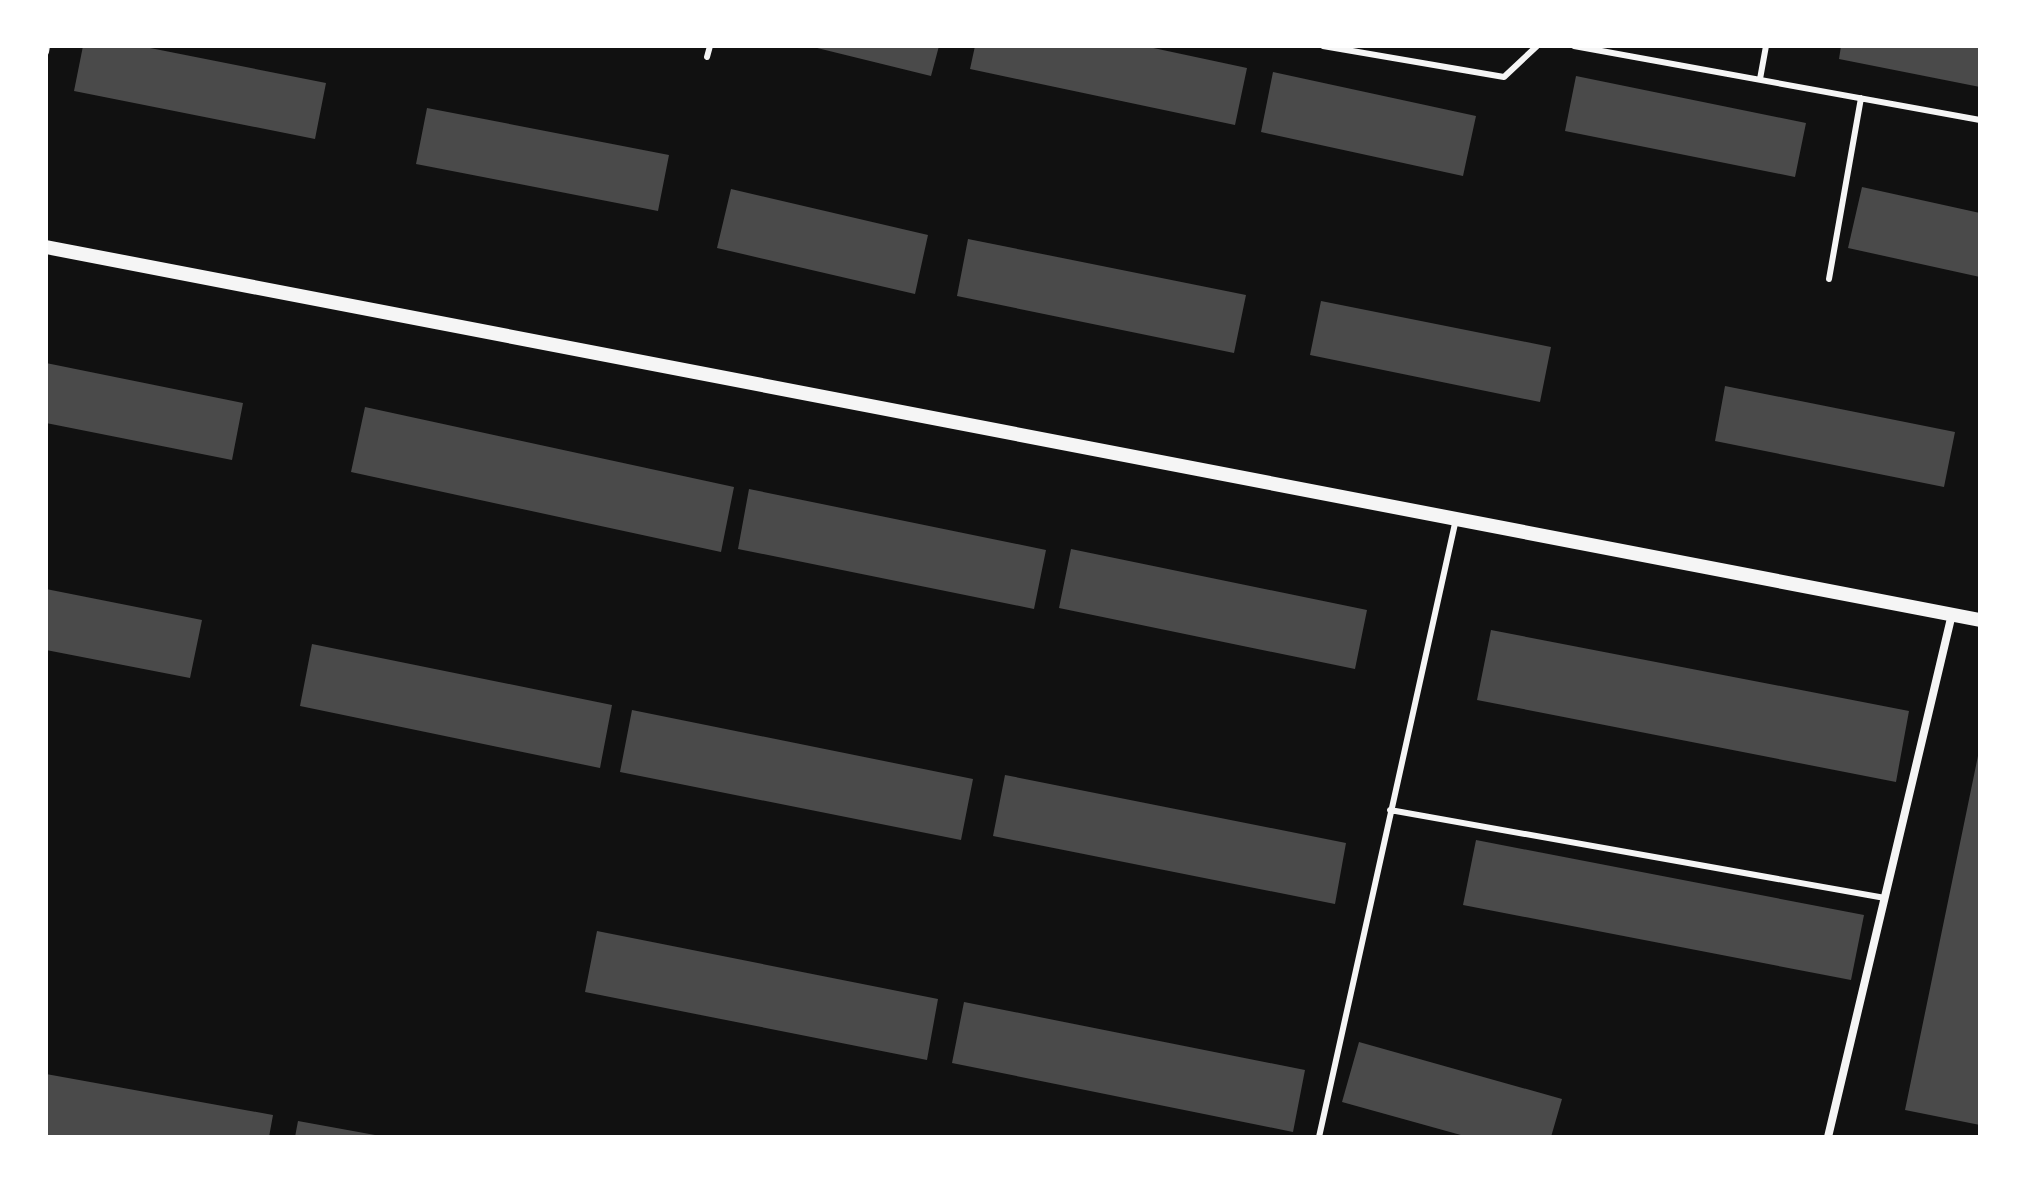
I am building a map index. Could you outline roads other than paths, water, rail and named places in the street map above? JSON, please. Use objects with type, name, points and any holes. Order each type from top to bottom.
[{"type":"street","points":[[46,247],[1980,620]]},
{"type":"street","points":[[1828,1137],[1952,614]]},
{"type":"lane","points":[[46,52],[47,46]]},
{"type":"lane","points":[[707,57],[710,46]]},
{"type":"lane","points":[[1323,46],[1504,77],[1537,46]]},
{"type":"lane","points":[[1574,46],[1980,120]]},
{"type":"lane","points":[[1760,79],[1766,46]]},
{"type":"lane","points":[[1829,279],[1861,98]]},
{"type":"lane","points":[[1319,1137],[1456,519]]},
{"type":"lane","points":[[1390,810],[1885,898]]}]
